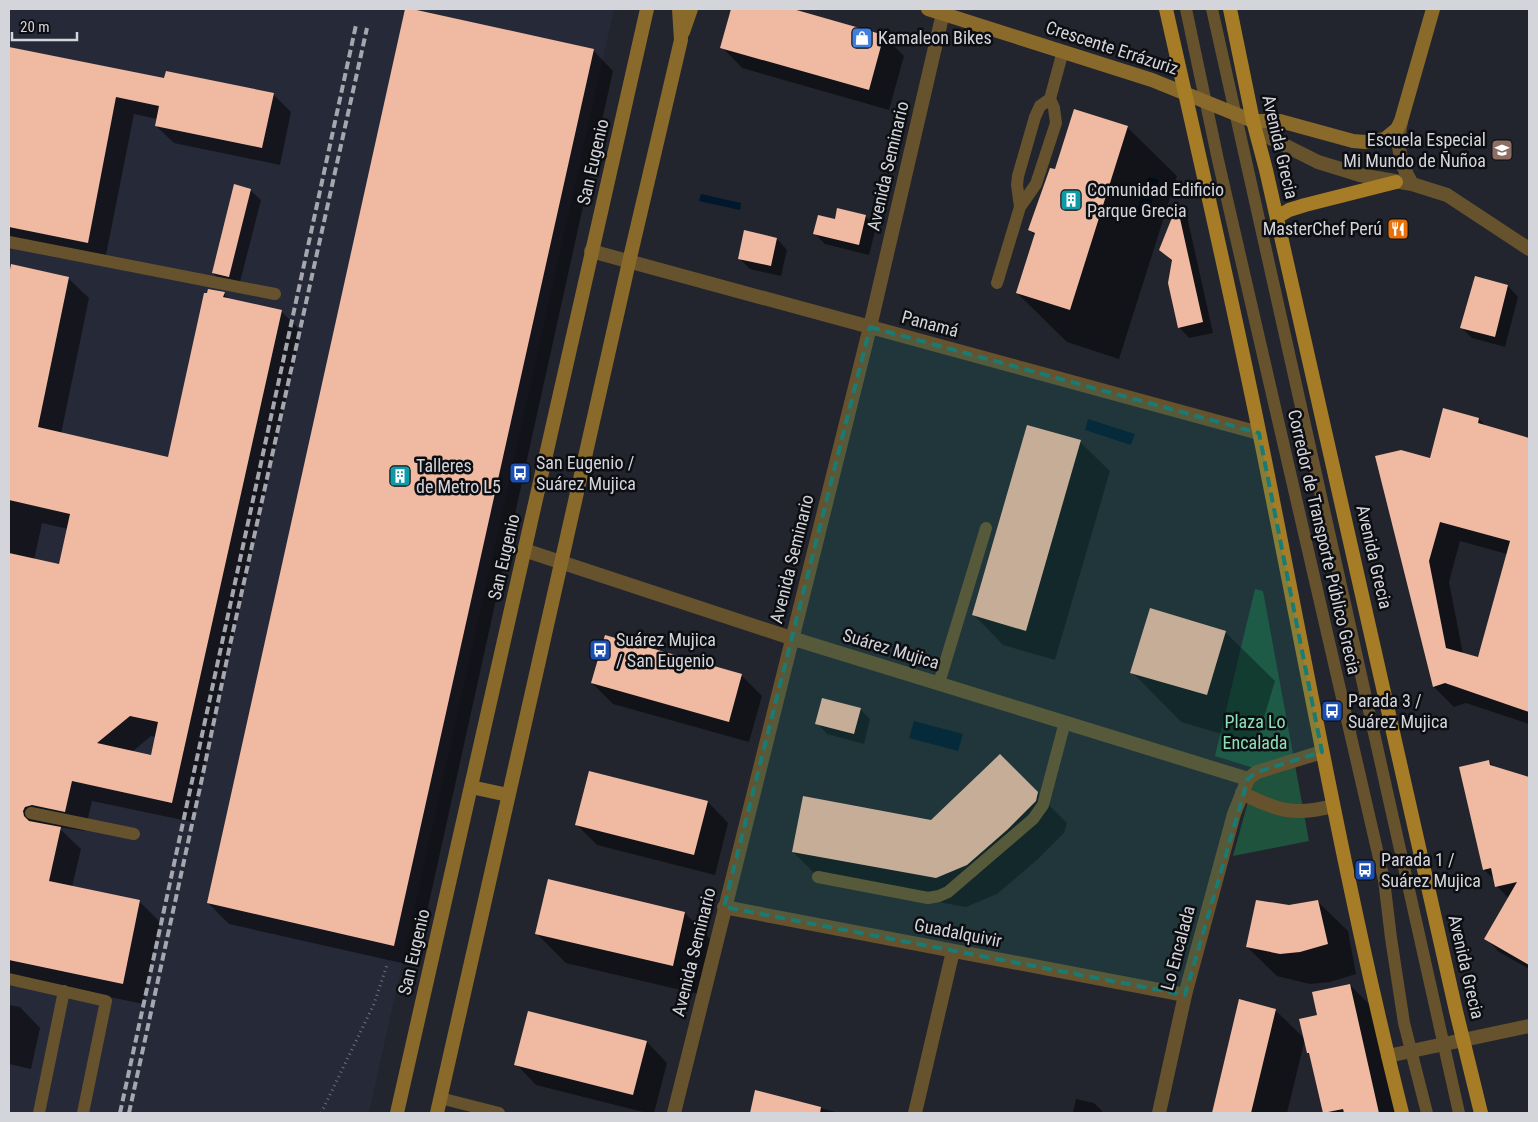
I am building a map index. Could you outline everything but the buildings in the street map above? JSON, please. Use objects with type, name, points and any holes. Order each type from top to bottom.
[{"type":"main road","name":"San Eugenio","points":[[397,1113],[647,9]]},
{"type":"main road","points":[[679,9],[681,40]]},
{"type":"main road","points":[[437,1113],[629,262],[681,40],[691,9]]},
{"type":"main road","name":"Crescente Errázuriz","points":[[928,9],[1152,80],[1253,121],[1280,121],[1353,141],[1365,142],[1385,139],[1397,129],[1401,122]]},
{"type":"main road","points":[[1166,9],[1259,433],[1333,806],[1402,1113]]},
{"type":"main road","name":"Avenida Grecia","points":[[1230,9],[1253,121],[1277,217],[1481,1113]]},
{"type":"main road","points":[[1401,122],[1433,9]]},
{"type":"main road","points":[[1277,217],[1289,210],[1305,205],[1396,182]]},
{"type":"main road","points":[[471,787],[508,795]]},
{"type":"street","name":"Avenida Seminario","points":[[674,1113],[870,327],[943,14]]},
{"type":"street","name":"Crescente Errázuriz","points":[[1253,121],[1270,138],[1318,162],[1360,175],[1412,184],[1447,195],[1529,249]]},
{"type":"street","points":[[1401,122],[1398,132],[1399,154],[1402,165],[1412,184]]},
{"type":"street","name":"Panamá","points":[[591,251],[1259,433]]},
{"type":"street","name":"Suárez Mujica","points":[[524,550],[791,638],[1248,779]]},
{"type":"street","points":[[1248,779],[1257,772],[1322,752]]},
{"type":"street","name":"Lo Encalada","points":[[1159,1113],[1185,995],[1234,814],[1248,779]]},
{"type":"street","points":[[1242,794],[1278,809],[1296,812],[1315,811],[1333,806]]},
{"type":"street","name":"Guadalquivir","points":[[724,908],[1185,995]]},
{"type":"street","points":[[915,1113],[953,951]]},
{"type":"street","points":[[1388,1056],[1529,1026]]},
{"type":"lane","name":"Corredor de Transporte Público Grecia","points":[[1186,9],[1384,880],[1390,938],[1401,1004],[1427,1113]]},
{"type":"lane","name":"Corredor de Transporte Público Grecia","points":[[1212,9],[1459,1113]]},
{"type":"lane","points":[[997,283],[1020,207],[1036,184],[1056,123],[1054,108],[1050,99],[1063,51]]},
{"type":"lane","points":[[1020,207],[1017,186],[1018,176],[1034,117],[1040,106],[1050,99]]},
{"type":"lane","points":[[9,242],[275,294]]},
{"type":"lane","points":[[939,683],[986,528]]},
{"type":"lane","points":[[818,877],[928,898],[948,892],[1033,819],[1043,805],[1065,722]]},
{"type":"lane","points":[[31,813],[134,834]]},
{"type":"lane","points":[[9,979],[106,1001],[83,1113]]},
{"type":"lane","points":[[39,1113],[64,991]]},
{"type":"lane","points":[[440,1098],[499,1113]]},
{"type":"path","points":[[320,1113],[374,1004],[387,965]]},
{"type":"highlighted area","points":[[870,327],[1259,433],[1322,752],[1257,772],[1248,779],[1185,995],[724,907]]},
{"type":"shaded area","points":[[9,9],[614,9],[369,1113],[9,1113]]},
{"type":"green space","name":"Plaza Lo Encalada","points":[[1255,589],[1263,591],[1309,841],[1233,856],[1257,769],[1215,756]]},
{"type":"water","points":[[1148,177],[1159,180],[1147,217],[1136,213]]},
{"type":"water","points":[[701,194],[741,203],[740,210],[699,201]]},
{"type":"water","points":[[1088,419],[1135,434],[1131,445],[1085,430]]},
{"type":"water","points":[[914,721],[963,734],[958,751],[909,738]]},
{"type":"railway","points":[[120,1113],[356,25]]},
{"type":"railway","points":[[129,1113],[230,645],[367,28]]},
{"type":"place","name":"Kamaleon Bikes","points":[[862,38]]},
{"type":"place","name":"Escuela Especial Mi Mundo de Ñuñoa","points":[[1502,150]]},
{"type":"place","name":"Comunidad Edificio Parque Grecia","points":[[1071,200]]},
{"type":"place","name":"MasterChef Perú","points":[[1398,229]]},
{"type":"place","name":"San Eugenio / Suárez Mujica","points":[[520,473]]},
{"type":"place","name":"Talleres de Metro L5","points":[[400,476]]},
{"type":"place","name":"Suárez Mujica / San Eugenio","points":[[600,650]]},
{"type":"place","name":"Parada 3 / Suárez Mujica","points":[[1332,711]]},
{"type":"place","name":"Parada 1 / Suárez Mujica","points":[[1365,870]]}]
